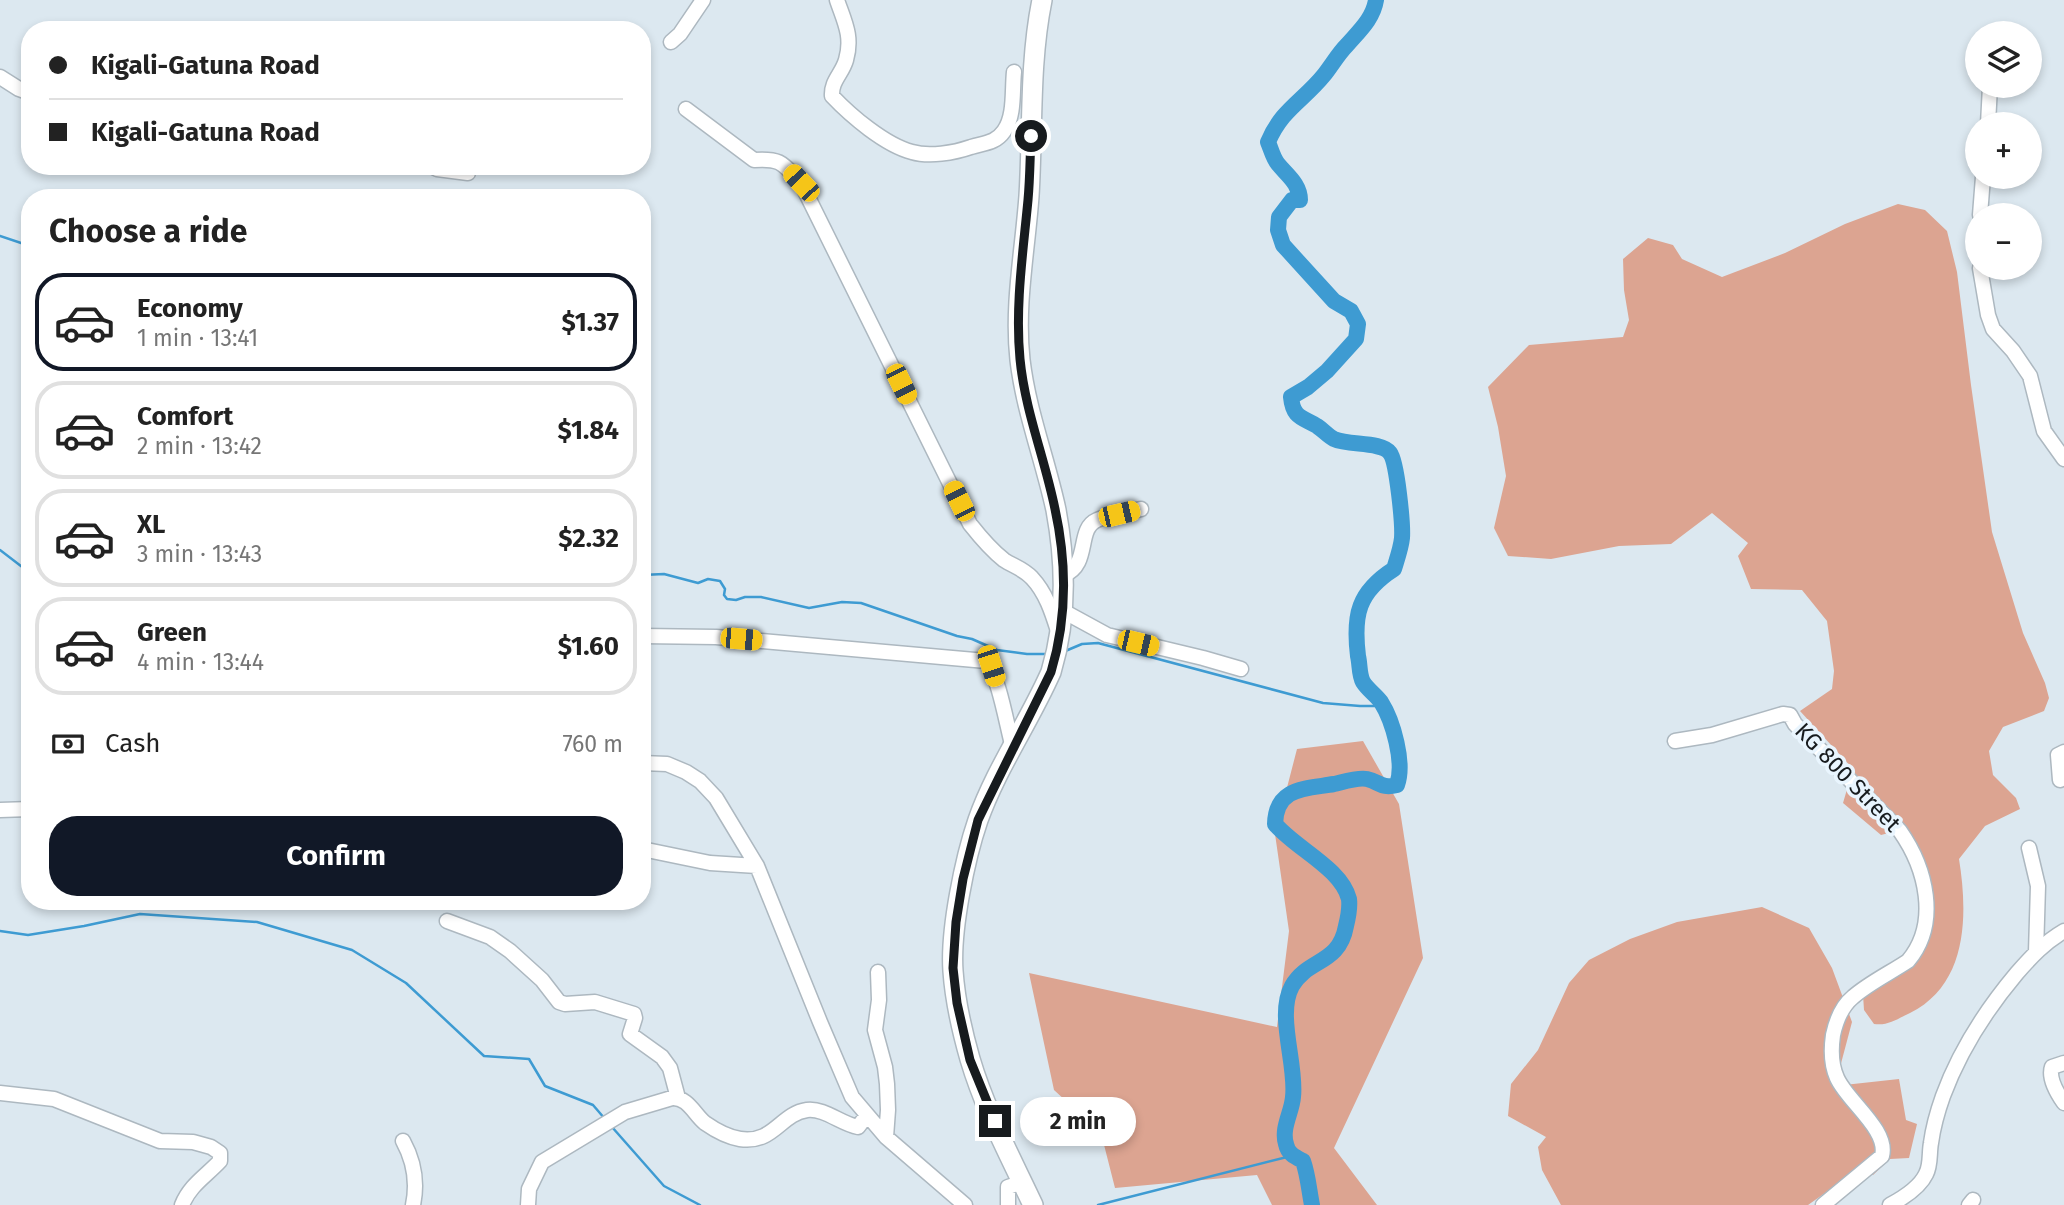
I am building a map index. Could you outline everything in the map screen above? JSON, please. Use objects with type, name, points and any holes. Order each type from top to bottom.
[{"type":"highway","points":[[1033,1205],[985,1101],[970,1060],[957,1003],[953,968],[956,922],[963,879],[978,820],[1051,672],[1063,611],[1064,575],[1055,508],[1033,428],[1020,361],[1020,275],[1029,196],[1036,44],[1042,0]]},
{"type":"street","points":[[671,42],[680,34],[703,0]]},
{"type":"street","points":[[837,0],[848,33],[846,60],[831,87],[832,96],[878,135],[913,152],[929,153],[990,144],[1003,134],[1010,121],[1014,72]]},
{"type":"street","points":[[0,78],[21,88]]},
{"type":"street","points":[[686,109],[754,160],[772,159],[780,162],[801,183],[970,524],[986,546],[1007,562],[1025,571],[1034,580],[1043,592],[1059,636]]},
{"type":"street","points":[[1982,280],[1993,329],[2013,351],[2030,376],[2044,431],[2064,459]]},
{"type":"street","points":[[1064,575],[1078,564],[1090,525],[1096,520],[1141,509]]},
{"type":"street","points":[[1063,611],[1107,635],[1241,669]]},
{"type":"street","points":[[651,636],[716,637],[986,661],[991,666],[996,682],[1013,748]]},
{"type":"street","name":"KG 800 Street","points":[[1675,741],[1712,735],[1783,714],[1790,715],[1794,724],[1900,831],[1914,850],[1924,877],[1926,923],[1914,954],[1908,961],[1853,997],[1840,1014],[1831,1050],[1836,1078],[1880,1136],[1884,1148],[1882,1156],[1823,1205]]},
{"type":"street","points":[[2060,780],[2058,755],[2064,752]]},
{"type":"street","points":[[651,763],[667,764],[686,772],[700,781],[716,798],[757,866],[852,1097],[886,1137],[965,1205]]},
{"type":"street","points":[[0,810],[21,809]]},
{"type":"street","points":[[2029,848],[2038,886],[2036,952]]},
{"type":"street","points":[[651,851],[710,863],[757,866]]},
{"type":"street","points":[[447,921],[490,937],[510,951],[542,979],[559,1002],[595,1002],[634,1014],[630,1034],[662,1057],[670,1068],[678,1098],[688,1104],[705,1123],[721,1133],[738,1139],[756,1140],[780,1126],[795,1113],[805,1110],[814,1110],[858,1127],[867,1115]]},
{"type":"street","points":[[1894,1204],[1919,1184],[1929,1169],[1931,1140],[1942,1098],[1964,1047],[1998,996],[2036,952],[2064,931]]},
{"type":"street","points":[[878,972],[879,1000],[875,1030],[887,1084],[886,1137]]},
{"type":"street","points":[[2064,1063],[2052,1067],[2050,1076],[2064,1103]]},
{"type":"street","points":[[0,1093],[54,1099],[160,1141],[193,1142],[220,1153],[220,1161],[200,1178],[186,1195],[182,1205]]},
{"type":"street","points":[[528,1205],[529,1189],[542,1162],[625,1112],[678,1098]]},
{"type":"street","points":[[403,1140],[413,1159],[413,1205]]},
{"type":"street","points":[[1008,1205],[1009,1186],[1023,1182]]},
{"type":"shaded area","points":[[1898,204],[1925,210],[1947,231],[1957,272],[1992,532],[2023,633],[2049,698],[2044,711],[2003,727],[1989,751],[1993,775],[2016,798],[2020,809],[1985,826],[1959,859],[1963,925],[1960,946],[1943,985],[1929,1000],[1910,1013],[1888,1023],[1874,1024],[1864,1010],[1863,995],[1913,964],[1929,885],[1922,855],[1904,829],[1881,835],[1843,803],[1853,769],[1800,711],[1832,689],[1834,671],[1827,621],[1802,590],[1751,589],[1738,556],[1748,543],[1712,513],[1671,544],[1619,546],[1551,559],[1508,556],[1494,528],[1506,476],[1488,387],[1529,345],[1623,337],[1629,320],[1623,259],[1648,238],[1673,245],[1682,259],[1722,277]]},
{"type":"shaded area","points":[[1363,741],[1399,804],[1423,958],[1334,1148],[1377,1205],[1272,1205],[1257,1175],[1115,1188],[1101,1133],[1054,1090],[1029,973],[1277,1027],[1289,931],[1275,834],[1297,749]]},
{"type":"shaded area","points":[[1762,907],[1809,928],[1832,968],[1852,1022],[1835,1086],[1899,1079],[1906,1120],[1917,1124],[1909,1158],[1890,1159],[1873,1175],[1859,1169],[1808,1205],[1561,1205],[1542,1170],[1538,1147],[1546,1137],[1508,1116],[1511,1084],[1538,1050],[1569,983],[1589,960],[1630,939],[1677,922]]},
{"type":"waterway","points":[[1312,1205],[1303,1161],[1290,1153],[1285,1138],[1293,1084],[1286,1011],[1292,986],[1299,977],[1337,948],[1348,916],[1349,899],[1328,868],[1275,824],[1277,812],[1286,796],[1303,789],[1359,779],[1367,779],[1384,786],[1397,785],[1400,765],[1396,742],[1390,720],[1381,702],[1362,679],[1356,628],[1365,596],[1394,569],[1401,546],[1402,531],[1397,480],[1390,453],[1380,447],[1334,439],[1299,416],[1294,409],[1291,397],[1327,371],[1356,339],[1358,324],[1351,311],[1334,301],[1283,245],[1278,230],[1279,217],[1292,200],[1300,200],[1298,189],[1276,162],[1268,142],[1286,113],[1324,75],[1365,24],[1376,0]]},
{"type":"waterway","points":[[0,236],[21,243]]},
{"type":"waterway","points":[[0,550],[21,566]]},
{"type":"waterway","points":[[651,575],[664,574],[698,583],[708,579],[720,581],[727,599],[761,597],[809,608],[842,602],[861,603],[972,639],[997,650],[1049,654]]},
{"type":"waterway","points":[[1063,652],[1082,644],[1098,643],[1323,703],[1383,706]]},
{"type":"waterway","points":[[0,931],[28,935],[140,914],[257,922],[352,950],[406,983],[484,1056],[529,1059],[545,1086],[593,1105],[605,1119]]},
{"type":"waterway","points":[[612,1127],[664,1186],[700,1205]]},
{"type":"waterway","points":[[1098,1205],[1291,1156]]},
{"type":"route","points":[[995,1121],[970,1060],[957,1003],[953,968],[956,922],[963,879],[978,820],[1051,672],[1063,611],[1064,575],[1055,508],[1033,428],[1020,361],[1020,275],[1029,196],[1031,136]]}]
